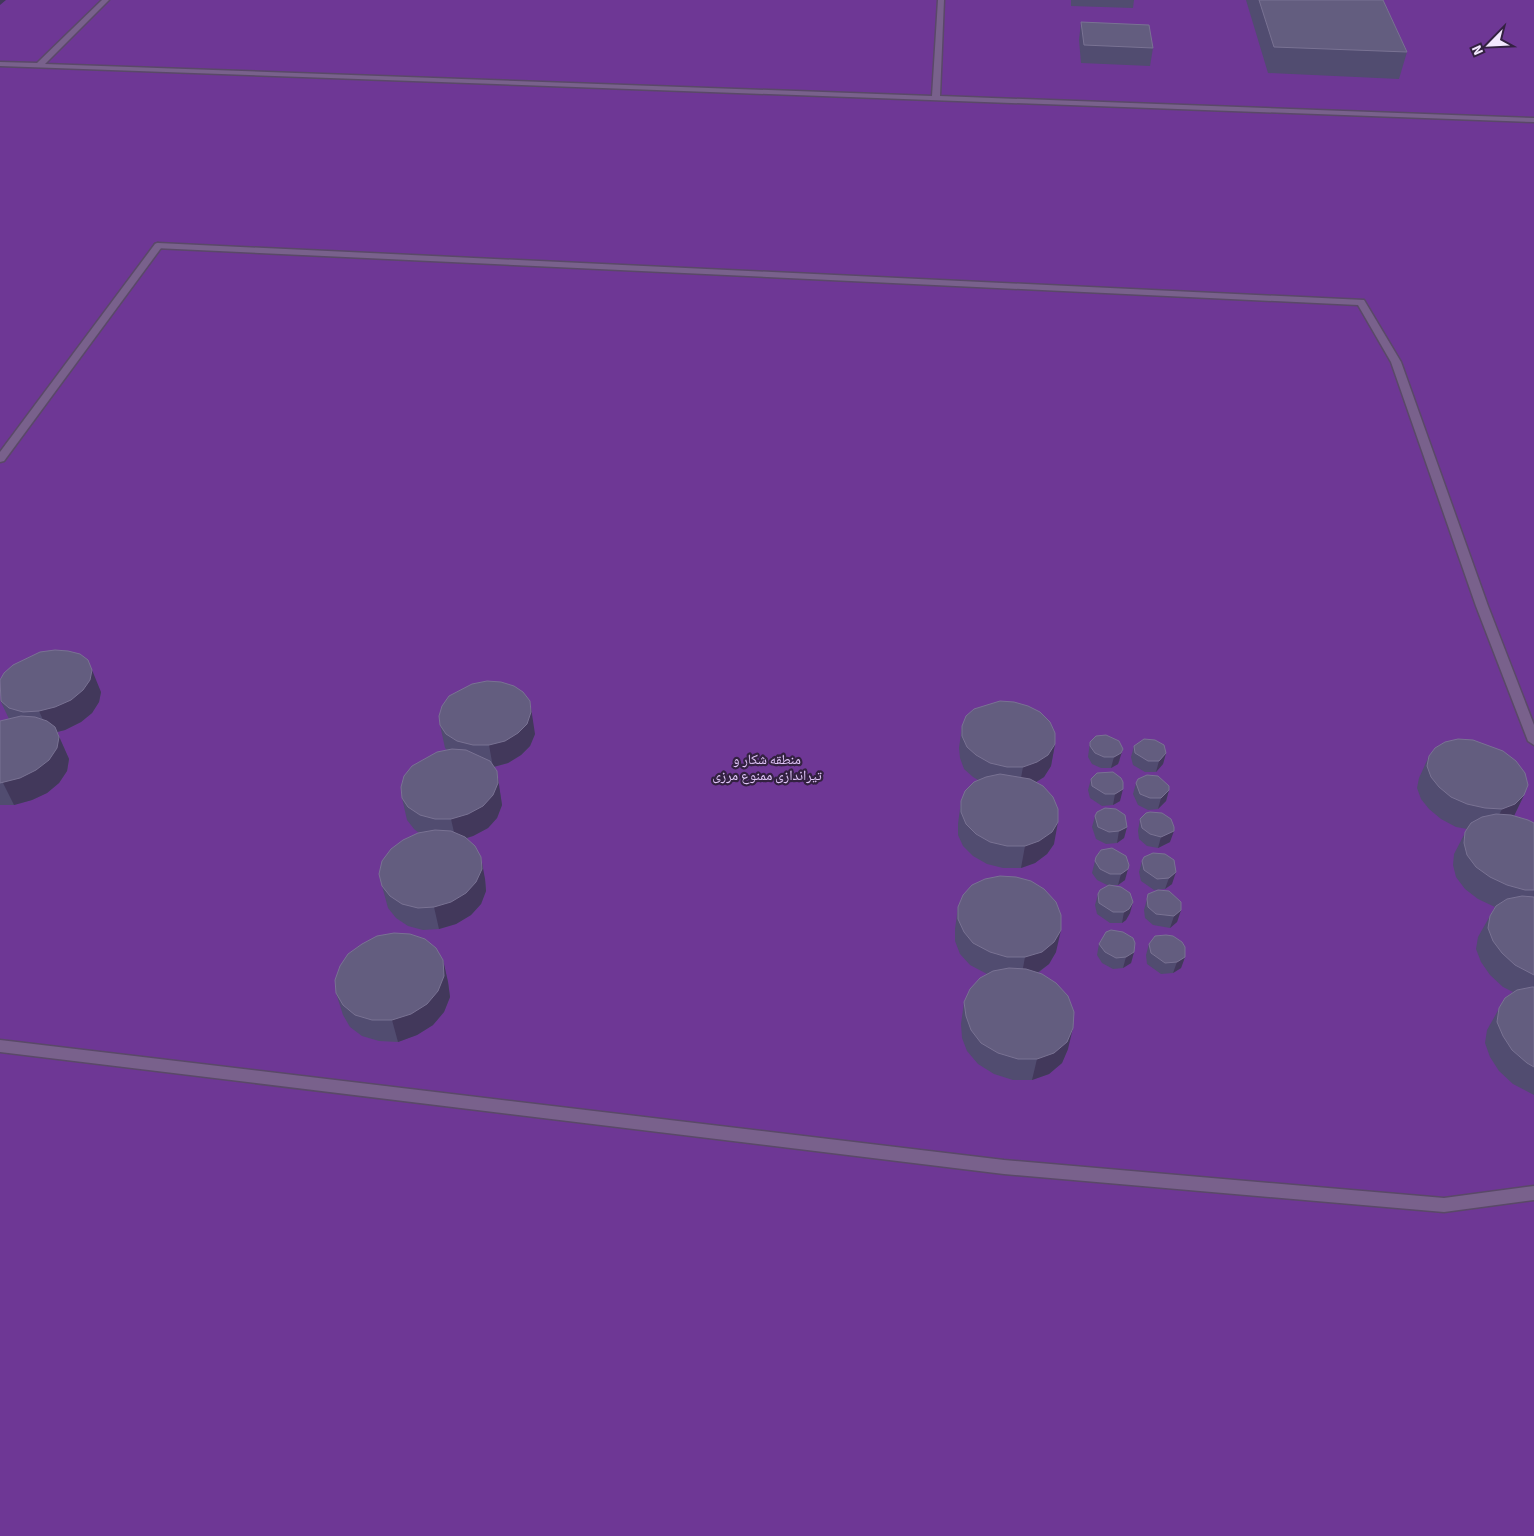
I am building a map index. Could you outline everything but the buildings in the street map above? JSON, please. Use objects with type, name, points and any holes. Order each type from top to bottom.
[{"type":"street","points":[[38,66],[106,0]]},
{"type":"street","points":[[936,98],[941,0]]},
{"type":"street","points":[[0,64],[1534,120]]},
{"type":"street","points":[[0,458],[158,246],[1361,302],[1396,362],[1482,606],[1534,741]]},
{"type":"street","points":[[0,1046],[1004,1167],[1444,1205],[1534,1193]]},
{"type":"green space","name":"منطقه شکار و تیراندازی ممنوع مرزی","points":[[0,0],[1534,0],[1534,1536],[0,1536]]}]
